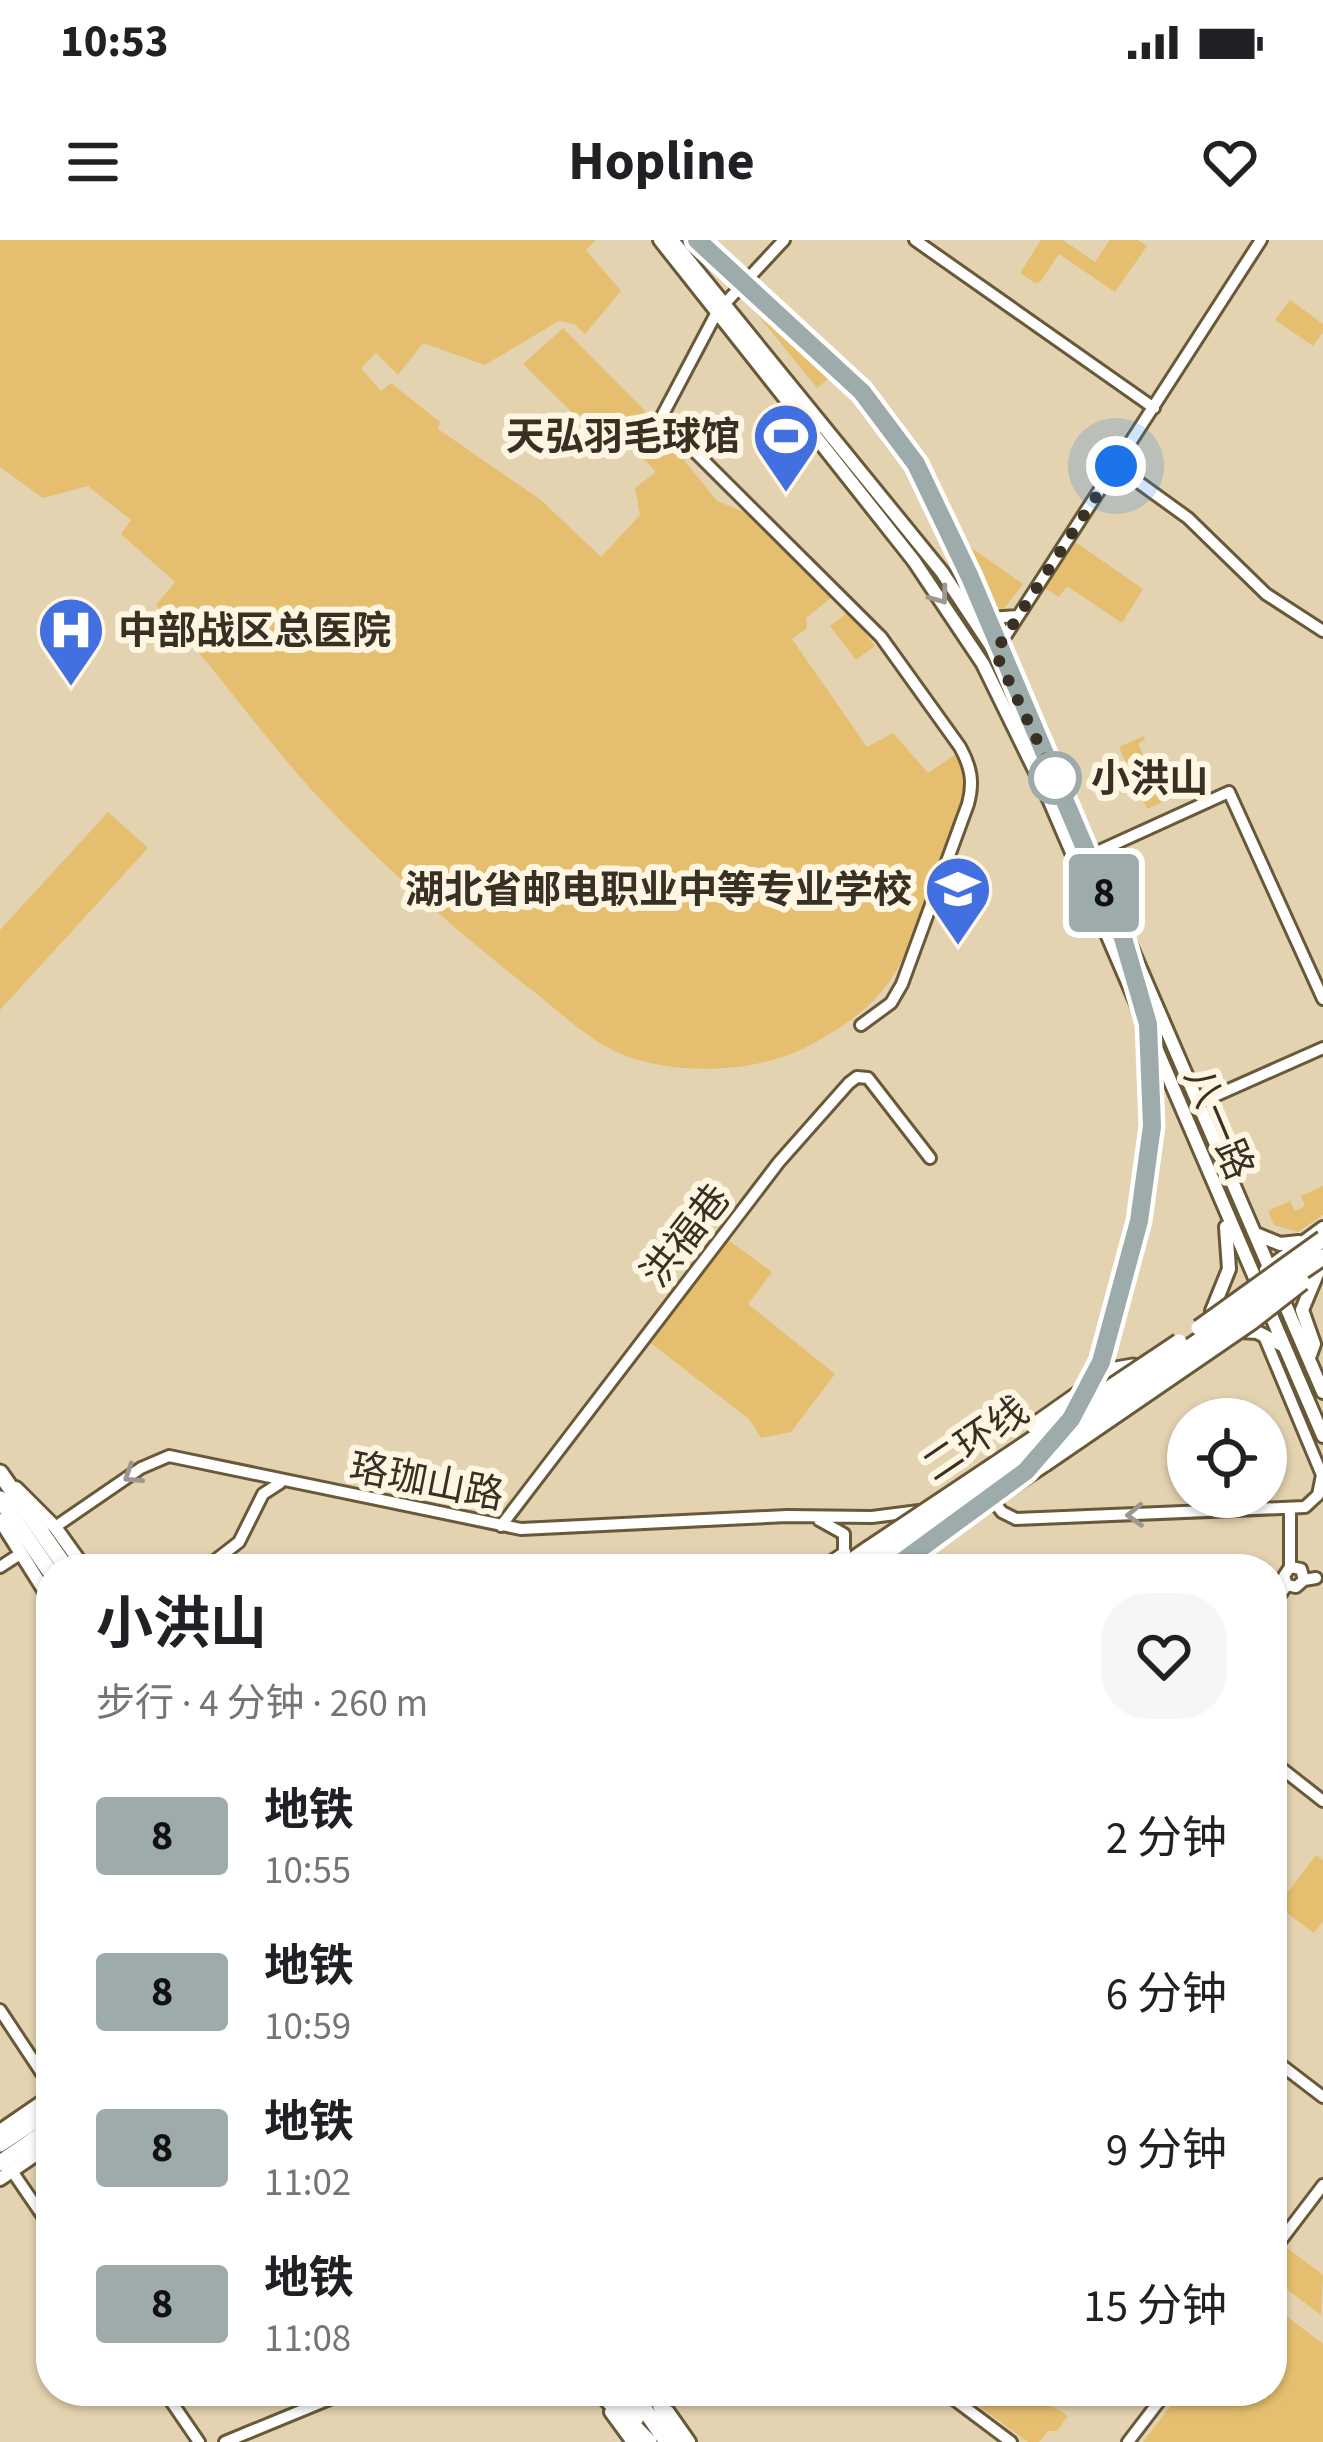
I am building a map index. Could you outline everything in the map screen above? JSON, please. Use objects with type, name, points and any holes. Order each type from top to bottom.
[{"type":"highway","name":"二环线","points":[[859,1554],[1208,1322],[1314,1240]]},
{"type":"highway","name":"二环线","points":[[884,1554],[1322,1265]]},
{"type":"highway","points":[[989,1491],[1007,1488],[1045,1463],[1252,1321],[1322,1265]]},
{"type":"highway","points":[[869,1549],[886,1528],[1078,1395],[1116,1370],[1132,1367]]},
{"type":"highway","points":[[0,1472],[57,1554]]},
{"type":"highway","points":[[0,1499],[38,1554]]},
{"type":"highway","points":[[0,2144],[36,2120]]},
{"type":"highway","points":[[4,2171],[36,2142]]},
{"type":"highway","points":[[614,2406],[651,2442]]},
{"type":"highway","points":[[627,2406],[651,2442]]},
{"type":"highway","points":[[643,2406],[671,2442]]},
{"type":"highway","points":[[663,2406],[671,2442]]},
{"type":"main road","name":"八一路","points":[[660,240],[925,550],[995,652],[1090,855],[1323,1392]]},
{"type":"main road","name":"八一路","points":[[672,240],[961,626],[1024,744],[1323,1436]]},
{"type":"main road","points":[[1212,1311],[1230,1260],[1215,1186]]},
{"type":"main road","points":[[854,1554],[1132,1367],[1314,1240],[1323,1228]]},
{"type":"main road","points":[[1256,1234],[1280,1244],[1314,1240]]},
{"type":"main road","points":[[901,1554],[1322,1265]]},
{"type":"main road","points":[[1310,1357],[1314,1344],[1302,1310],[1322,1265]]},
{"type":"main road","points":[[1227,1333],[1248,1330],[1284,1346]]},
{"type":"main road","points":[[0,1472],[56,1527],[75,1554]]},
{"type":"main road","points":[[0,1520],[36,1577]]},
{"type":"main road","points":[[0,2131],[36,2103]]},
{"type":"main road","points":[[4,2171],[36,2153]]},
{"type":"main road","points":[[608,2406],[632,2442]]},
{"type":"main road","points":[[667,2406],[689,2442]]},
{"type":"street","points":[[784,240],[720,308],[662,418],[881,637],[970,767],[968,804],[902,984],[888,1006],[861,1024]]},
{"type":"street","points":[[915,240],[1154,408]]},
{"type":"street","points":[[995,652],[1261,240]]},
{"type":"street","points":[[1116,466],[1188,518],[1266,594],[1323,631]]},
{"type":"street","points":[[975,619],[1018,616]]},
{"type":"street","points":[[1075,862],[1229,792],[1323,999]]},
{"type":"street","points":[[1198,1103],[1323,1048]]},
{"type":"street","name":"洪福巷","points":[[501,1526],[779,1162],[845,1087],[857,1077],[868,1078],[930,1158]]},
{"type":"street","points":[[989,1491],[1002,1512],[1016,1519],[1292,1509],[1313,1500],[1322,1479],[1264,1334]]},
{"type":"street","name":"珞珈山路","points":[[56,1527],[142,1468],[169,1456],[531,1530],[872,1517],[919,1511]]},
{"type":"street","points":[[223,1554],[239,1542],[263,1495],[283,1482]]},
{"type":"street","points":[[1292,1509],[1305,1574]]},
{"type":"street","points":[[811,1516],[841,1531],[841,1554]]},
{"type":"street","points":[[0,1567],[20,1553]]},
{"type":"street","points":[[1287,1773],[1323,1801]]},
{"type":"street","points":[[0,2010],[36,2067]]},
{"type":"street","points":[[1287,2069],[1323,2096]]},
{"type":"street","points":[[4,2171],[36,2210]]},
{"type":"street","points":[[1287,2232],[1323,2185]]},
{"type":"street","points":[[174,2406],[199,2442]]},
{"type":"street","points":[[225,2442],[313,2406]]},
{"type":"street","points":[[964,2406],[1011,2442]]},
{"type":"street","points":[[1128,2442],[1156,2406]]},
{"type":"shaded area","points":[[0,240],[596,240],[586,250],[621,291],[585,334],[574,324],[559,321],[485,365],[423,343],[398,375],[376,353],[361,368],[381,391],[391,383],[440,422],[438,429],[541,500],[601,557],[640,515],[635,488],[656,472],[638,453],[648,443],[617,412],[594,434],[523,364],[563,328],[643,409],[717,501],[752,515],[836,594],[806,618],[807,628],[792,639],[867,747],[893,733],[928,773],[956,754],[965,779],[959,817],[943,864],[898,967],[878,996],[836,1030],[784,1056],[740,1067],[669,1066],[626,1056],[600,1043],[465,936],[311,789],[156,605],[175,582],[121,534],[131,520],[88,486],[43,498],[0,467]]},
{"type":"shaded area","points":[[1041,240],[1063,240],[1095,262],[1110,240],[1138,240],[1147,246],[1115,292],[1059,254],[1040,282],[1020,273]]},
{"type":"shaded area","points":[[761,286],[833,375],[817,388],[745,299]]},
{"type":"shaded area","points":[[1290,300],[1323,324],[1313,346],[1275,320]]},
{"type":"shaded area","points":[[949,532],[1023,584],[1003,610],[971,577],[945,535]]},
{"type":"shaded area","points":[[1074,541],[1143,589],[1122,623],[1067,586],[1059,597],[1043,587]]},
{"type":"shaded area","points":[[849,611],[875,646],[856,660],[830,626]]},
{"type":"shaded area","points":[[1144,736],[1138,744],[1164,801],[1147,809],[1119,747]]},
{"type":"shaded area","points":[[108,812],[148,848],[0,1010],[0,930]]},
{"type":"shaded area","points":[[1323,1186],[1323,1215],[1298,1232],[1274,1225],[1268,1211],[1290,1201],[1295,1211],[1305,1206],[1301,1196]]},
{"type":"shaded area","points":[[727,1239],[772,1272],[748,1304],[835,1374],[791,1432],[761,1438],[749,1419],[648,1341]]},
{"type":"shaded area","points":[[1316,1855],[1323,1860],[1323,1921],[1314,1933],[1287,1913],[1288,1892]]},
{"type":"shaded area","points":[[1287,2248],[1323,2275],[1321,2315],[1287,2289]]},
{"type":"shaded area","points":[[1287,2316],[1323,2344],[1323,2442],[1143,2442],[1171,2406],[1287,2406]]},
{"type":"shaded area","points":[[979,2406],[1051,2406],[1068,2416],[1057,2431],[1048,2431],[1039,2442],[1028,2442]]},
{"type":"metro line","name":"8","points":[[697,240],[862,392],[916,464],[970,577],[1123,938],[1148,1024],[1152,1126],[1139,1221],[1101,1362],[1071,1419],[1026,1471],[914,1554]]},
{"type":"place","name":"天弘羽毛球馆","points":[[786,495]]},
{"type":"place","name":"中部战区总医院","points":[[71,689]]},
{"type":"place","name":"小洪山","points":[[1055,778]]},
{"type":"place","name":"湖北省邮电职业中等专业学校","points":[[958,948]]},
{"type":"route","points":[[1055,778],[995,652],[1116,466]]}]
